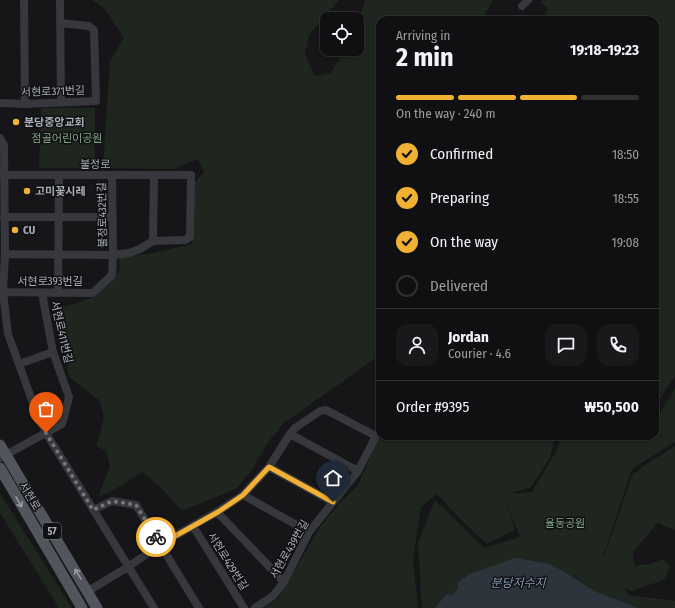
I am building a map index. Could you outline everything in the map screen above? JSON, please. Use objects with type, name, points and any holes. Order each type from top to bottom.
[{"type":"main road","name":"서현로","points":[[2,453],[88,591],[97,608]]},
{"type":"main road","name":"서현로","points":[[0,468],[82,608]]},
{"type":"street","points":[[24,0],[25,104]]},
{"type":"street","points":[[60,0],[61,102]]},
{"type":"street","points":[[522,6],[528,0]]},
{"type":"street","name":"서현로371번길","points":[[0,102],[25,104],[96,101],[94,30],[89,26],[60,23]]},
{"type":"street","points":[[0,138],[4,145],[2,176],[5,254],[2,292],[8,334],[33,403],[46,433],[154,608]]},
{"type":"street","points":[[58,293],[59,175]]},
{"type":"street","name":"불정로432번길","points":[[112,175],[113,255]]},
{"type":"street","points":[[5,254],[113,255],[130,253],[140,249],[152,241],[154,175]]},
{"type":"street","name":"불정로","points":[[2,176],[191,175],[190,237],[184,240],[152,241]]},
{"type":"street","points":[[4,217],[112,217]]},
{"type":"street","name":"서현로393번길","points":[[2,292],[93,293],[112,275],[113,255]]},
{"type":"street","name":"서현로411번길","points":[[2,453],[62,424],[69,398],[53,352],[42,293]]},
{"type":"street","points":[[19,364],[53,352]]},
{"type":"street","name":"서현로429번길","points":[[88,591],[128,567],[161,544],[218,512],[243,495],[269,467],[290,434],[320,411],[326,410],[376,436]]},
{"type":"street","points":[[290,434],[358,471]]},
{"type":"street","name":"서현로439번길","points":[[255,608],[272,596],[284,582],[309,532],[358,471],[376,436]]},
{"type":"street","points":[[269,467],[333,502]]},
{"type":"street","points":[[243,495],[309,532]]},
{"type":"street","points":[[93,510],[112,501],[136,505],[199,608]]},
{"type":"street","name":"서현로429번길","points":[[218,512],[284,582]]},
{"type":"street","name":"서현로429번길","points":[[193,526],[244,608]]},
{"type":"green space","points":[[92,0],[339,0],[329,12],[320,12],[320,22],[309,35],[305,55],[315,76],[331,73],[341,56],[364,56],[364,12],[362,12],[365,0],[493,0],[485,16],[376,16],[376,358],[284,423],[269,441],[251,471],[237,488],[182,511],[162,489],[143,472],[112,491],[98,497],[110,466],[106,451],[96,446],[104,418],[100,401],[68,376],[67,350],[60,320],[63,307],[96,296],[111,282],[120,269],[119,257],[149,254],[192,244],[195,182],[204,172],[198,159],[173,169],[103,168],[110,61],[124,38],[104,8]]},
{"type":"green space","points":[[543,0],[675,0],[675,376],[659,401],[659,16],[545,16],[548,8],[540,2]]},
{"type":"green space","name":"점골어린이공원","points":[[41,108],[95,108],[95,168],[39,168]]},
{"type":"green space","name":"율동공원","points":[[675,388],[675,442],[632,469],[603,556],[632,476],[643,466],[675,446],[675,530],[658,523],[633,552],[635,566],[650,564],[663,559],[670,566],[664,580],[631,591],[624,587],[628,595],[675,601],[675,608],[422,608],[418,542],[435,500],[484,548],[520,537],[506,502],[515,530],[487,544],[464,523],[437,494],[421,507],[413,560],[418,608],[264,608],[278,599],[320,527],[339,504],[358,485],[376,440],[554,440],[550,458],[530,488],[508,494],[532,492],[557,450],[560,440],[659,440],[659,412],[661,411]]},
{"type":"green space","points":[[0,493],[72,608],[59,608],[0,513]]},
{"type":"water","name":"분당저수지","points":[[516,558],[550,564],[594,591],[638,608],[435,608],[446,595],[452,595],[458,589],[458,582],[470,574]]},
{"type":"way so far","points":[[46,433],[93,510],[112,501],[136,505],[156,537]]},
{"type":"place","name":"분당중앙교회","points":[[16,122]]},
{"type":"place","name":"고미꽃시레","points":[[27,191]]},
{"type":"place","name":"CU","points":[[15,230]]},
{"type":"route","points":[[156,537],[161,544],[218,512],[243,495],[269,467],[333,502]]}]
